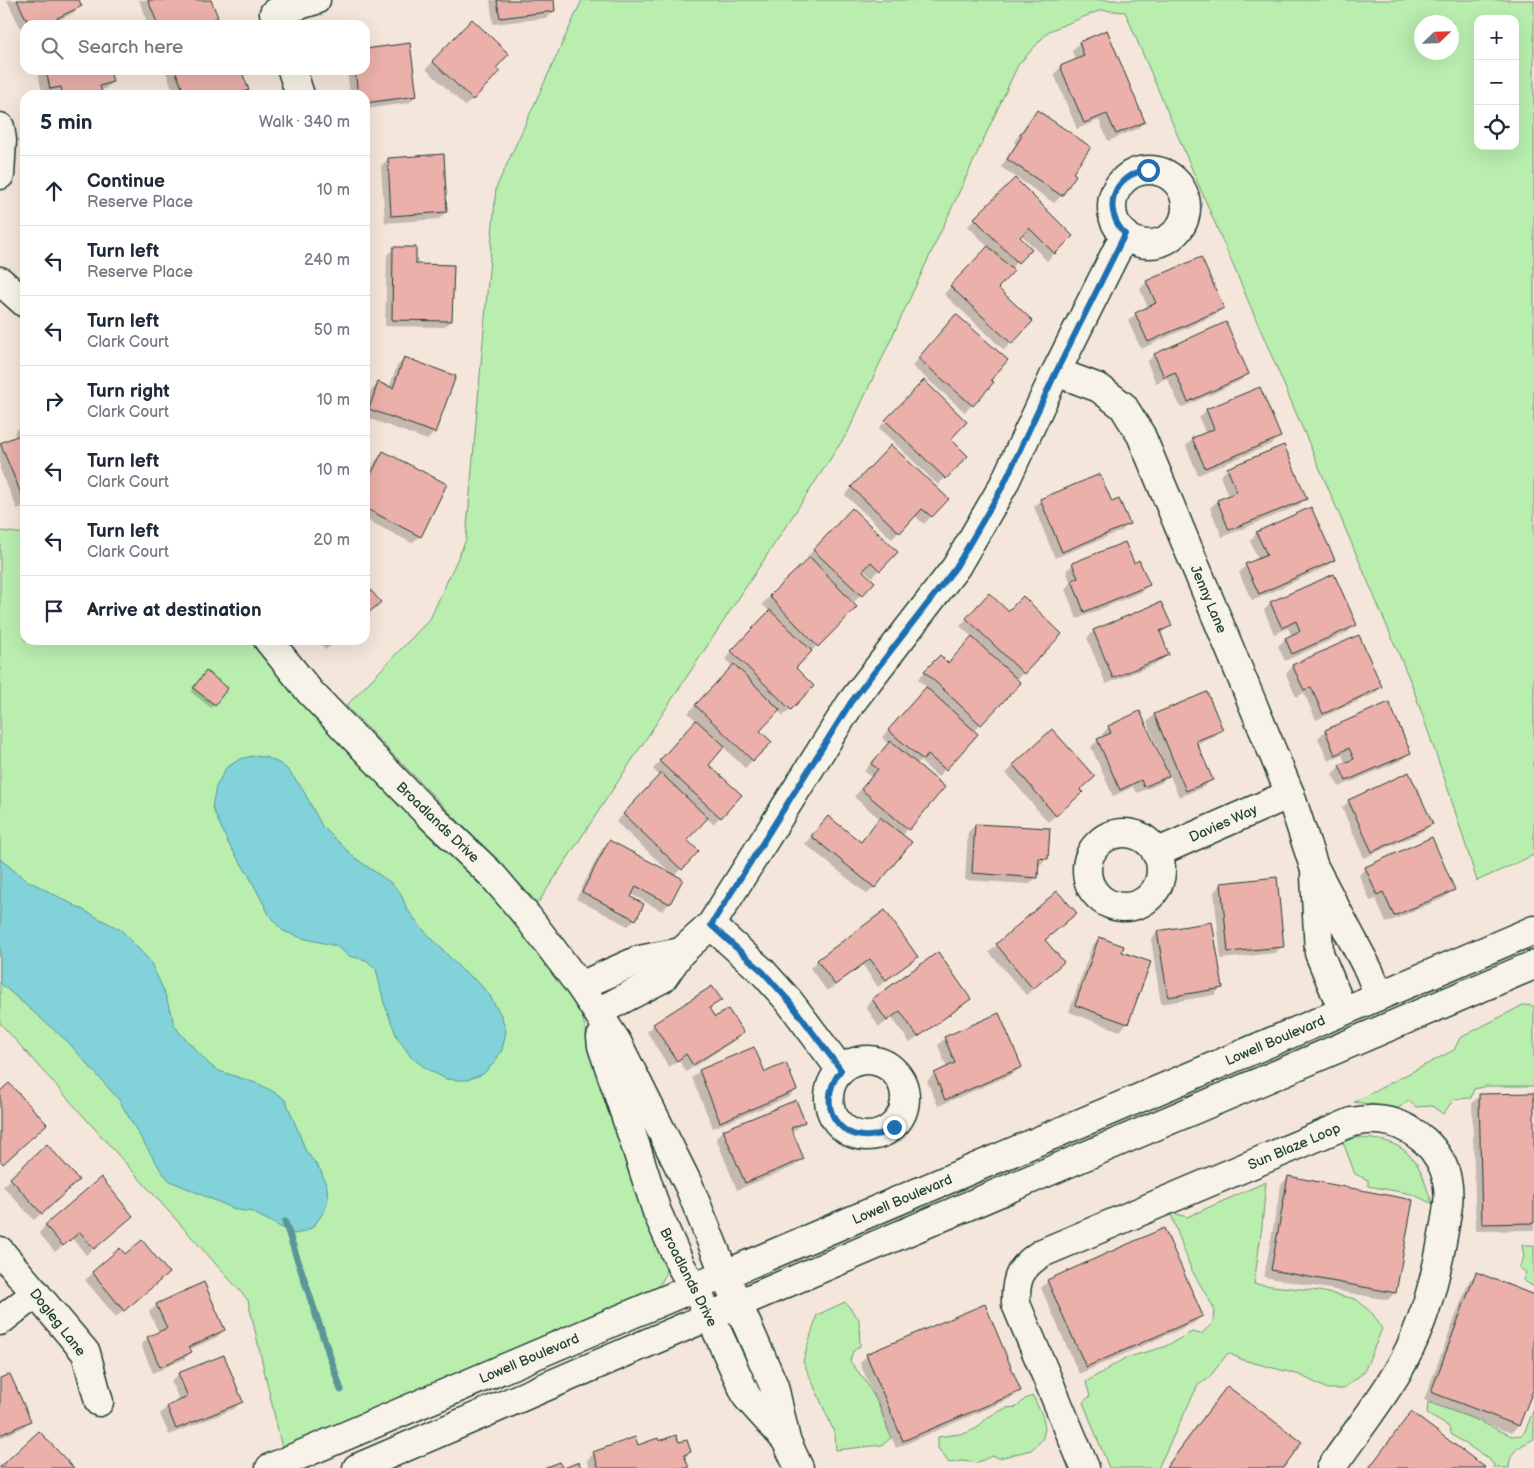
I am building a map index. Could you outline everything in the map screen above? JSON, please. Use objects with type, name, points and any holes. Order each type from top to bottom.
[{"type":"street","points":[[274,13],[316,0]]},
{"type":"street","points":[[294,75],[298,90]]},
{"type":"street","points":[[0,128],[2,140],[0,175]]},
{"type":"street","points":[[598,1012],[663,978],[681,952],[711,925],[851,702],[956,567],[1003,486],[1056,372],[1125,234]]},
{"type":"street","points":[[0,281],[20,299]]},
{"type":"street","name":"Jenny Lane","points":[[1056,372],[1099,388],[1123,406],[1141,435],[1290,794],[1314,867],[1369,971],[1379,996]]},
{"type":"street","name":"Broadlands Drive","points":[[272,645],[310,692],[425,811],[492,875],[527,916],[598,1012],[617,1042],[690,1186],[725,1274],[774,1386],[786,1440],[799,1468]]},
{"type":"street","name":"Davies Way","points":[[1156,852],[1290,794]]},
{"type":"street","name":"Jenny Lane","points":[[1314,867],[1320,953],[1343,1011]]},
{"type":"street","points":[[711,925],[763,972],[789,1001],[841,1070]]},
{"type":"street","name":"Lowell Boulevard","points":[[270,1468],[1534,930]]},
{"type":"street","points":[[580,986],[639,960],[681,952]]},
{"type":"street","points":[[357,1468],[1534,965]]},
{"type":"street","name":"Broadlands Drive","points":[[598,1012],[602,1046],[657,1212],[681,1266],[710,1316],[747,1397],[786,1440]]},
{"type":"street","name":"Sun Blaze Loop","points":[[1078,1466],[1016,1304],[1015,1288],[1020,1274],[1029,1261],[1042,1253],[1352,1122],[1364,1119],[1389,1121],[1413,1131],[1432,1147],[1446,1173],[1449,1203],[1432,1286],[1416,1336],[1393,1379],[1331,1468]]},
{"type":"street","name":"Dogleg Lane","points":[[0,1251],[86,1353],[99,1402]]},
{"type":"street","points":[[0,1321],[36,1293]]},
{"type":"green space","points":[[582,0],[1534,0],[1534,855],[1477,881],[1412,685],[1125,12],[1101,10],[1049,31],[1018,65],[848,432],[538,903],[346,706],[430,619],[466,540],[496,188]]},
{"type":"green space","points":[[0,531],[20,533],[20,645],[258,645],[282,679],[534,941],[567,985],[582,1017],[667,1262],[664,1278],[654,1290],[282,1448],[248,1300],[0,1023]]},
{"type":"green space","points":[[1523,1005],[1534,1006],[1534,1086],[1486,1086],[1474,1089],[1471,1098],[1454,1099],[1443,1114],[1432,1106],[1416,1107],[1408,1100],[1399,1108],[1354,1102],[1454,1050],[1460,1038]]},
{"type":"green space","points":[[1341,1137],[1385,1141],[1404,1150],[1419,1168],[1433,1204],[1412,1194],[1368,1186],[1368,1180],[1355,1174]]},
{"type":"green space","points":[[1266,1182],[1254,1284],[1319,1291],[1356,1299],[1373,1314],[1382,1329],[1364,1372],[1343,1389],[1327,1389],[1300,1375],[1243,1360],[1228,1353],[1208,1379],[1198,1385],[1158,1468],[1109,1468],[1083,1402],[1090,1396],[1086,1382],[1125,1358],[1164,1347],[1192,1332],[1201,1334],[1213,1323],[1214,1308],[1191,1269],[1170,1212],[1187,1217]]},
{"type":"green space","points":[[1522,1245],[1534,1245],[1534,1287],[1523,1280],[1526,1272],[1519,1268],[1524,1257]]},
{"type":"green space","points":[[845,1302],[859,1319],[860,1346],[853,1351],[850,1361],[866,1382],[879,1405],[891,1438],[882,1445],[836,1450],[835,1434],[803,1361],[817,1315]]},
{"type":"green space","points":[[1033,1396],[1043,1417],[1045,1429],[1042,1440],[1031,1450],[999,1458],[992,1456],[976,1463],[963,1461],[949,1463],[938,1448],[938,1437],[966,1433],[977,1428],[988,1417],[1006,1408],[1017,1407],[1025,1399]]},
{"type":"green space","points":[[1428,1402],[1474,1419],[1512,1436],[1521,1435],[1525,1431],[1534,1409],[1534,1439],[1513,1453],[1509,1468],[1494,1468],[1489,1459],[1452,1435],[1448,1426],[1427,1414]]},
{"type":"water","points":[[252,756],[266,757],[288,770],[302,788],[322,826],[355,858],[391,883],[400,892],[407,909],[420,926],[490,996],[502,1017],[506,1032],[502,1050],[494,1063],[483,1074],[467,1080],[456,1080],[446,1079],[427,1069],[411,1057],[397,1037],[384,1003],[376,969],[366,960],[349,956],[336,946],[302,938],[283,931],[271,918],[249,876],[228,843],[212,807],[216,787],[226,768],[240,759]]},
{"type":"water","points":[[0,859],[25,879],[121,930],[150,961],[164,991],[175,1026],[210,1065],[219,1071],[259,1084],[281,1096],[286,1101],[306,1151],[321,1171],[327,1187],[328,1199],[325,1210],[313,1227],[304,1232],[294,1234],[252,1212],[237,1210],[170,1181],[162,1172],[119,1100],[68,1042],[0,983]]},
{"type":"building","points":[[17,0],[79,0],[82,6],[57,18],[58,20],[27,20]]},
{"type":"building","points":[[148,0],[211,0],[218,17],[210,20],[156,20]]},
{"type":"building","points":[[497,0],[554,0],[555,11],[500,18]]},
{"type":"building","points":[[472,19],[509,54],[496,68],[500,71],[473,100],[432,61]]},
{"type":"building","points":[[1107,30],[1145,122],[1116,134],[1107,114],[1084,123],[1060,66],[1084,56],[1079,42]]},
{"type":"building","points":[[410,43],[417,96],[370,102],[370,90],[357,90],[356,75],[370,75],[370,48]]},
{"type":"building","points":[[47,75],[111,75],[113,82],[100,86],[101,90],[62,90],[61,87],[50,89]]},
{"type":"building","points":[[177,75],[243,75],[249,90],[183,90]]},
{"type":"building","points":[[1037,110],[1091,147],[1073,173],[1076,175],[1062,196],[1007,159]]},
{"type":"building","points":[[444,154],[447,212],[391,216],[388,158]]},
{"type":"building","points":[[1015,178],[1073,236],[1055,254],[1029,228],[1020,237],[1032,249],[1018,263],[974,218]]},
{"type":"building","points":[[988,246],[1014,271],[998,288],[1033,321],[1012,344],[950,286]]},
{"type":"building","points":[[393,247],[416,247],[416,264],[454,265],[452,321],[392,320]]},
{"type":"building","points":[[1201,257],[1224,308],[1148,342],[1135,313],[1156,303],[1146,281]]},
{"type":"building","points":[[956,314],[1008,360],[991,380],[994,382],[973,406],[918,358]]},
{"type":"building","points":[[1226,322],[1249,374],[1188,402],[1175,372],[1164,377],[1154,354]]},
{"type":"building","points":[[404,357],[456,376],[435,433],[370,409],[378,382],[393,388]]},
{"type":"building","points":[[924,380],[967,422],[951,439],[968,456],[946,479],[885,420]]},
{"type":"building","points":[[1260,387],[1281,437],[1205,468],[1192,438],[1214,429],[1206,409]]},
{"type":"building","points":[[20,435],[20,491],[0,443]]},
{"type":"building","points":[[891,445],[949,499],[932,517],[922,509],[900,533],[851,487]]},
{"type":"building","points":[[1284,445],[1307,499],[1229,530],[1217,500],[1237,492],[1227,468]]},
{"type":"building","points":[[383,451],[447,484],[421,537],[370,511],[370,476]]},
{"type":"building","points":[[1100,474],[1112,502],[1119,499],[1130,524],[1062,552],[1040,499]]},
{"type":"building","points":[[1311,507],[1335,560],[1259,594],[1245,564],[1267,555],[1256,532]]},
{"type":"building","points":[[852,508],[898,552],[880,571],[871,562],[863,571],[875,582],[862,596],[813,550]]},
{"type":"building","points":[[1125,542],[1134,563],[1139,560],[1150,585],[1084,612],[1072,580],[1078,578],[1072,563]]},
{"type":"building","points":[[810,557],[857,607],[818,647],[769,596]]},
{"type":"building","points":[[1334,574],[1357,625],[1292,654],[1285,638],[1300,631],[1296,621],[1282,628],[1270,602]]},
{"type":"building","points":[[370,590],[381,602],[370,612]]},
{"type":"building","points":[[989,593],[1008,611],[1023,596],[1062,634],[1024,674],[966,618]]},
{"type":"building","points":[[1161,602],[1172,626],[1160,631],[1169,655],[1113,678],[1093,630]]},
{"type":"building","points":[[770,610],[812,651],[796,668],[814,686],[791,710],[731,651]]},
{"type":"building","points":[[1359,635],[1382,687],[1323,714],[1311,687],[1304,690],[1292,665]]},
{"type":"building","points":[[972,637],[1021,683],[981,725],[924,671],[940,655],[948,663]]},
{"type":"building","points":[[734,664],[780,710],[760,731],[772,742],[753,761],[695,705]]},
{"type":"building","points":[[206,671],[228,688],[215,705],[193,688]]},
{"type":"building","points":[[926,687],[978,734],[946,770],[928,755],[923,760],[888,730]]},
{"type":"building","points":[[1207,692],[1223,730],[1196,741],[1213,780],[1186,791],[1154,714]]},
{"type":"building","points":[[1389,702],[1411,753],[1346,781],[1339,765],[1354,759],[1349,748],[1335,755],[1325,730]]},
{"type":"building","points":[[1140,711],[1169,776],[1144,787],[1141,780],[1120,790],[1097,739],[1111,733],[1108,726]]},
{"type":"building","points":[[696,720],[725,746],[709,765],[742,795],[721,818],[659,761]]},
{"type":"building","points":[[1052,729],[1095,777],[1080,790],[1083,792],[1056,816],[1013,765]]},
{"type":"building","points":[[890,741],[945,787],[909,830],[861,789],[878,769],[871,764]]},
{"type":"building","points":[[1409,772],[1433,824],[1372,852],[1348,800]]},
{"type":"building","points":[[661,773],[708,818],[687,840],[699,851],[682,870],[623,814]]},
{"type":"building","points":[[828,816],[861,842],[880,817],[912,842],[875,888],[811,836]]},
{"type":"building","points":[[975,824],[1050,828],[1048,859],[1039,858],[1038,878],[972,873]]},
{"type":"building","points":[[1432,837],[1455,890],[1394,916],[1383,892],[1377,895],[1365,867]]},
{"type":"building","points":[[609,840],[683,879],[670,904],[636,886],[631,897],[644,904],[636,920],[582,892]]},
{"type":"building","points":[[1277,877],[1284,947],[1228,952],[1221,883]]},
{"type":"building","points":[[1057,891],[1077,913],[1045,940],[1064,962],[1033,989],[996,944]]},
{"type":"building","points":[[885,910],[918,957],[886,980],[870,959],[835,985],[817,960]]},
{"type":"building","points":[[1212,922],[1223,988],[1168,997],[1157,931]]},
{"type":"building","points":[[1099,937],[1124,946],[1122,952],[1151,962],[1128,1024],[1075,1005]]},
{"type":"building","points":[[938,952],[971,999],[918,1037],[900,1011],[887,1021],[872,999]]},
{"type":"building","points":[[712,986],[722,1000],[709,1008],[715,1017],[728,1009],[744,1033],[693,1065],[686,1054],[677,1061],[653,1024]]},
{"type":"building","points":[[999,1013],[1022,1067],[945,1100],[934,1073],[955,1063],[944,1037]]},
{"type":"building","points":[[754,1047],[765,1072],[786,1063],[797,1090],[720,1122],[699,1070]]},
{"type":"building","points":[[9,1083],[47,1124],[3,1164],[0,1160],[0,1091]]},
{"type":"building","points":[[1534,1093],[1534,1223],[1482,1224],[1479,1094]]},
{"type":"building","points":[[796,1100],[805,1122],[791,1128],[804,1159],[745,1183],[723,1130]]},
{"type":"building","points":[[47,1144],[79,1180],[42,1214],[10,1178]]},
{"type":"building","points":[[1288,1176],[1413,1200],[1396,1293],[1271,1270]]},
{"type":"building","points":[[101,1177],[133,1216],[94,1249],[80,1232],[63,1246],[45,1225]]},
{"type":"building","points":[[1164,1228],[1203,1316],[1086,1367],[1047,1280]]},
{"type":"building","points":[[142,1240],[169,1273],[124,1311],[92,1272],[120,1248],[125,1254]]},
{"type":"building","points":[[1476,1272],[1534,1295],[1534,1388],[1519,1426],[1431,1392]]},
{"type":"building","points":[[204,1282],[225,1330],[189,1347],[192,1352],[160,1367],[147,1337],[167,1328],[156,1304]]},
{"type":"building","points":[[985,1304],[1021,1391],[903,1441],[866,1354]]},
{"type":"building","points":[[224,1355],[243,1402],[176,1429],[167,1406],[188,1397],[178,1373]]},
{"type":"building","points":[[10,1374],[31,1421],[0,1435],[0,1378]]},
{"type":"building","points":[[1227,1386],[1302,1442],[1283,1468],[1166,1468]]},
{"type":"building","points":[[1411,1412],[1486,1468],[1369,1468]]},
{"type":"building","points":[[39,1431],[74,1468],[0,1468],[0,1467]]},
{"type":"building","points":[[676,1435],[679,1442],[687,1440],[691,1452],[684,1455],[689,1468],[599,1468],[593,1452],[635,1437],[638,1445],[658,1438],[659,1441]]},
{"type":"building","points":[[560,1462],[562,1468],[544,1468]]},
{"type":"building","points":[[579,1462],[581,1468],[564,1468]]},
{"type":"waterway","points":[[285,1222],[341,1390]]},
{"type":"route","points":[[894,1127],[884,1133],[863,1137],[852,1134],[843,1128],[831,1110],[829,1099],[830,1088],[834,1078],[841,1070],[789,1001],[763,972],[711,925],[851,702],[956,567],[1003,486],[1056,372],[1125,234],[1119,228],[1112,212],[1114,194],[1118,186],[1131,174],[1148,170]]}]
